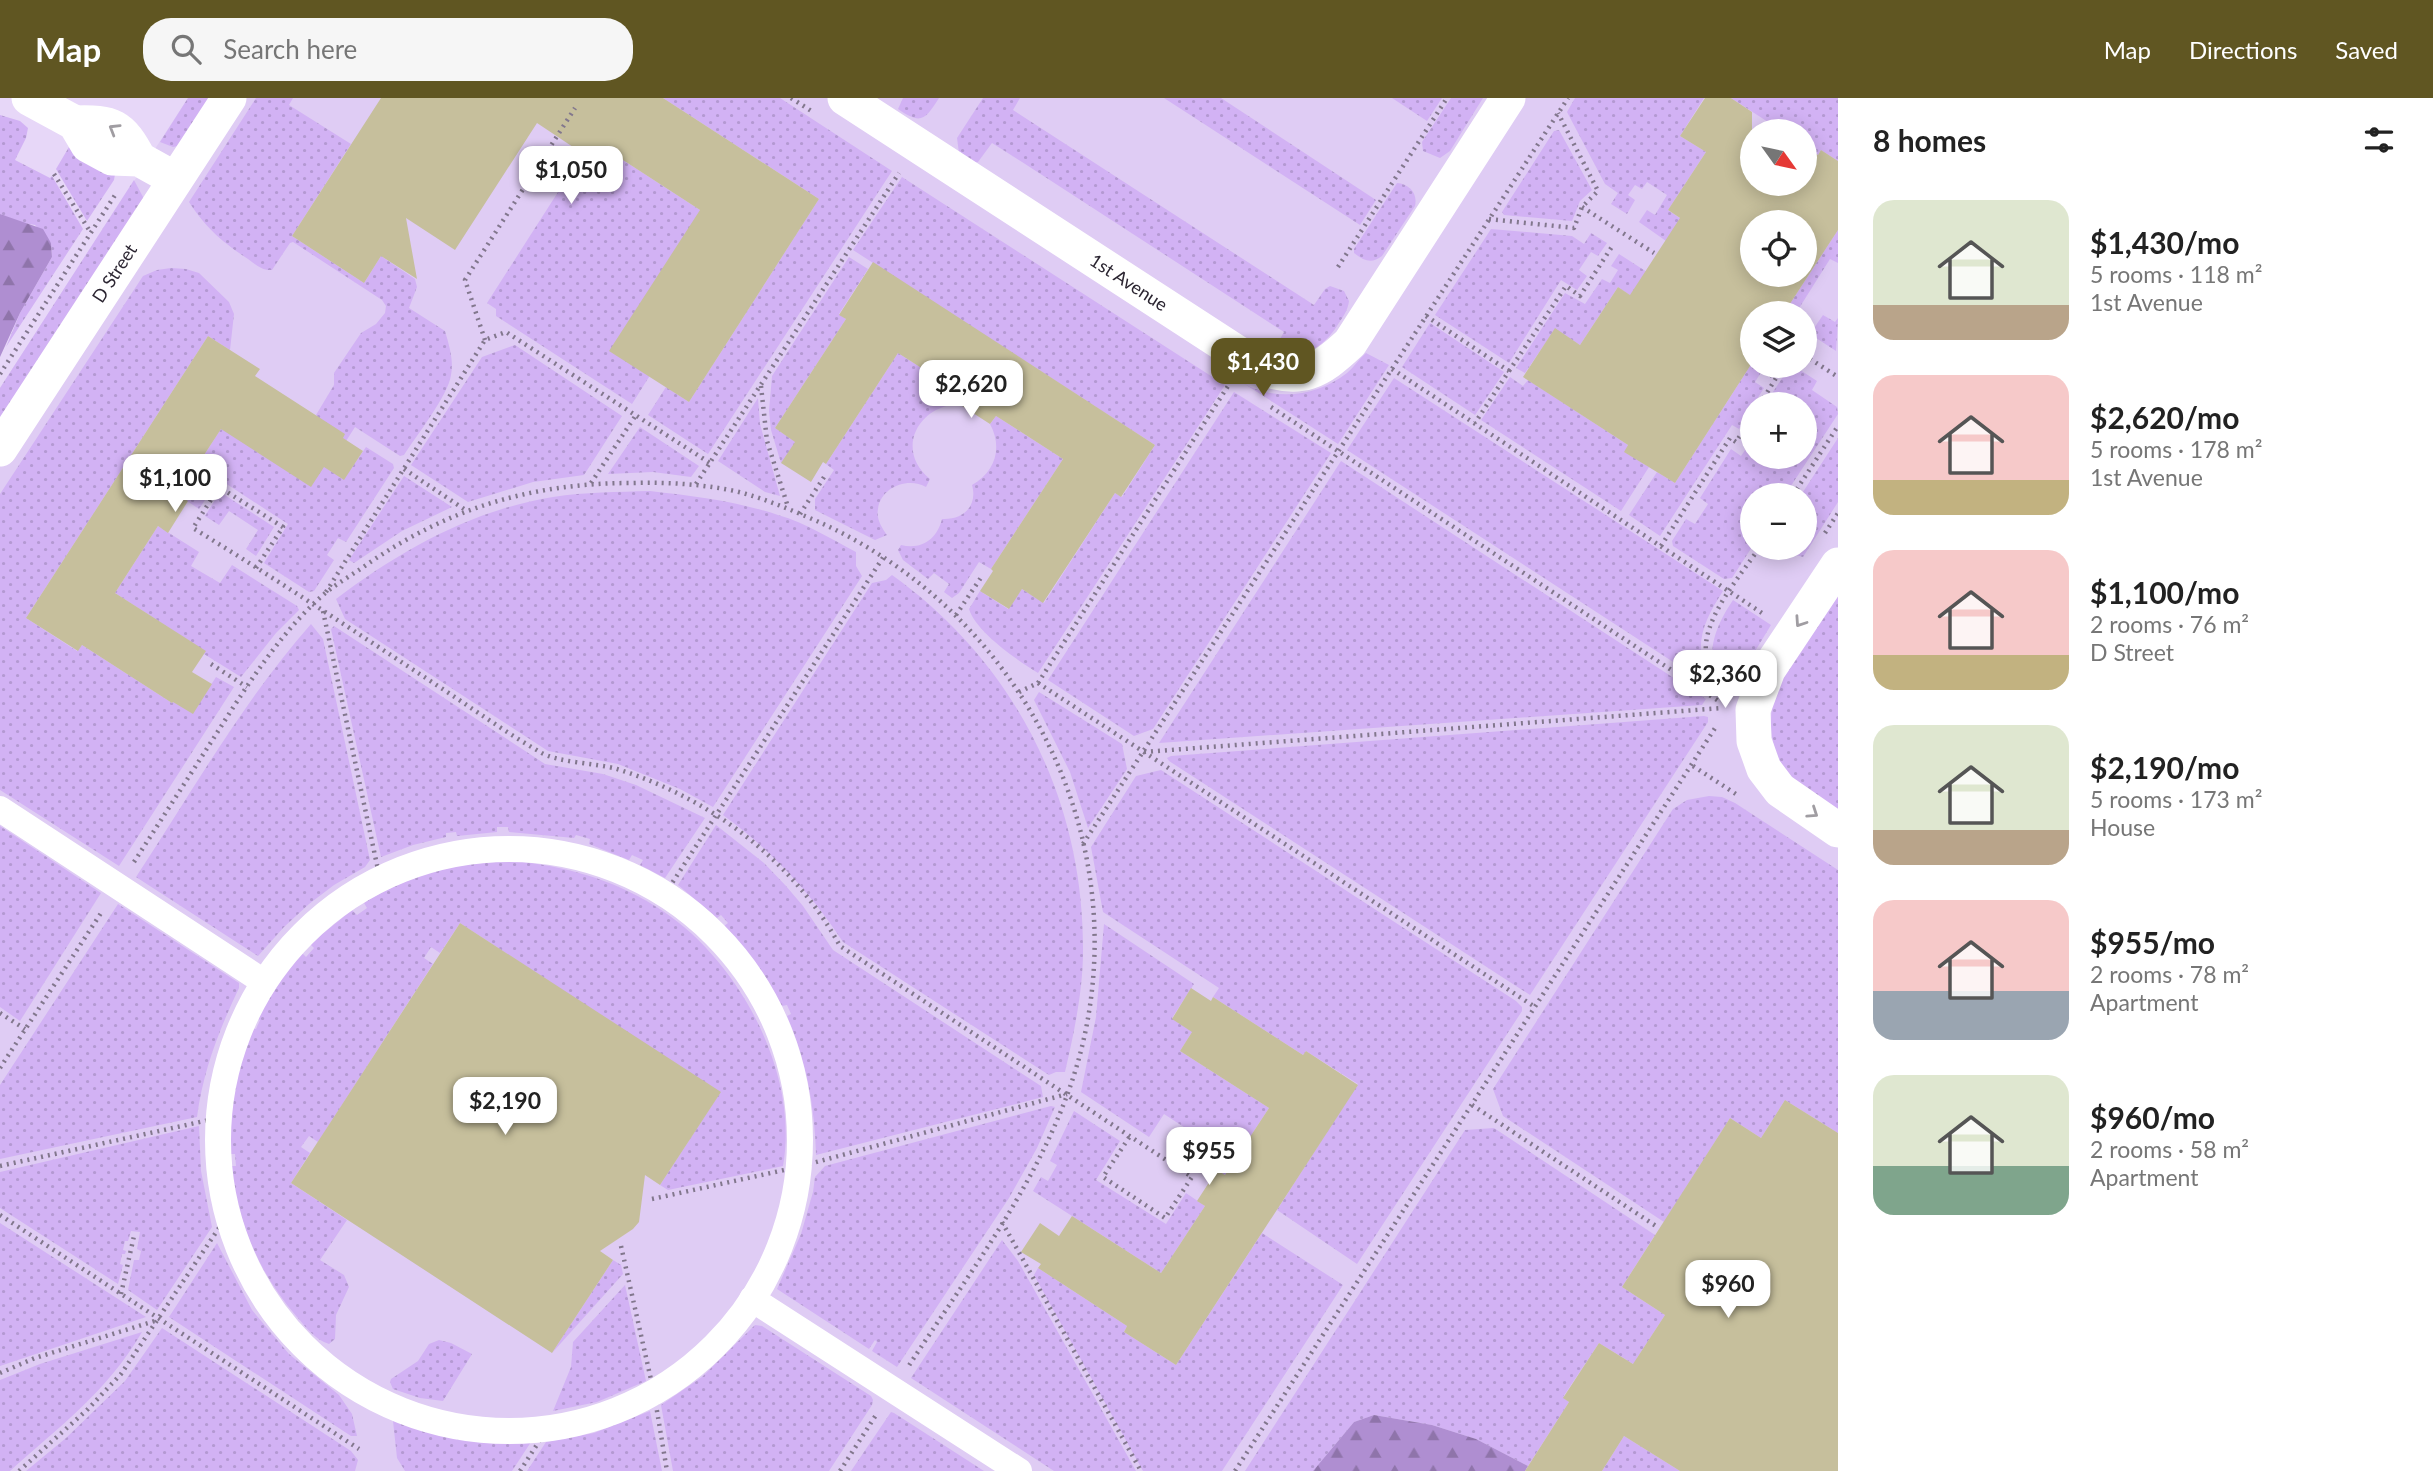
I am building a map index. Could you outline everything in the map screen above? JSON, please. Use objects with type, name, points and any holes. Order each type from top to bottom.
[{"type":"street","points":[[29,98],[75,123],[103,122],[127,136],[139,159],[175,179]]},
{"type":"street","name":"D Street","points":[[0,449],[229,98]]},
{"type":"street","name":"1st Avenue","points":[[857,106],[914,160],[1259,367],[1276,373],[1299,376],[1320,368],[1350,343],[1508,98]]},
{"type":"street","points":[[1838,565],[1768,670],[1753,710],[1754,741],[1765,769],[1780,790],[1838,830]]},
{"type":"street","points":[[0,809],[264,982]]},
{"type":"street","points":[[505,848],[552,851],[598,862],[643,880],[683,905],[718,937],[749,973],[772,1015],[789,1059],[799,1106],[798,1167],[794,1201],[780,1247],[752,1299],[731,1328],[699,1360],[654,1392],[623,1409],[591,1420],[547,1429],[490,1432],[446,1426],[402,1413],[364,1394],[323,1366],[289,1333],[261,1295],[239,1253],[227,1216],[218,1162],[218,1118],[226,1068],[242,1024],[264,982],[294,944],[328,911],[380,879],[457,853],[505,848]]},
{"type":"street","points":[[752,1299],[1019,1471]]},
{"type":"path","points":[[1338,267],[1447,98]]},
{"type":"path","points":[[1083,844],[1568,98]]},
{"type":"path","points":[[485,340],[465,280],[575,108]]},
{"type":"path","points":[[1489,219],[1574,228],[1582,207],[1598,191],[1558,113]]},
{"type":"path","points":[[0,374],[139,159]]},
{"type":"path","points":[[696,484],[914,160]]},
{"type":"path","points":[[54,174],[91,233]]},
{"type":"path","points":[[1582,207],[1654,253]]},
{"type":"path","points":[[1475,423],[1566,286],[1580,296],[1613,246]]},
{"type":"path","points":[[1426,316],[1509,371]]},
{"type":"path","points":[[0,1068],[247,687],[325,593],[485,340],[506,332],[710,463]]},
{"type":"path","points":[[1817,363],[1838,377]]},
{"type":"path","points":[[1392,369],[1730,592]]},
{"type":"path","points":[[1019,692],[1038,683],[1231,382]]},
{"type":"path","points":[[761,386],[767,441],[788,508]]},
{"type":"path","points":[[591,483],[636,415]]},
{"type":"path","points":[[1801,483],[1838,426]]},
{"type":"path","points":[[1661,546],[1730,438],[1736,442],[1740,436]]},
{"type":"path","points":[[404,469],[467,511]]},
{"type":"path","points":[[800,514],[826,474]]},
{"type":"path","points":[[325,593],[397,545],[445,519],[496,500],[591,483],[696,484],[740,492],[788,508],[825,524],[884,556],[917,580],[956,615],[999,662],[1034,714],[1059,765],[1079,823],[1092,894],[1093,961],[1089,1010],[1068,1094],[1046,1147],[1002,1222],[840,1471]]},
{"type":"path","points":[[256,568],[283,527],[219,487],[193,528],[543,755],[614,768],[671,790],[716,815],[784,869],[816,908],[840,946],[1068,1094],[1192,1177],[1165,1217],[1103,1177],[1130,1136]]},
{"type":"path","points":[[664,894],[884,556]]},
{"type":"path","points":[[1722,714],[1724,707],[1720,686],[1706,656],[1706,645],[1714,616],[1751,560]]},
{"type":"path","points":[[956,615],[982,576]]},
{"type":"path","points":[[323,611],[380,879]]},
{"type":"path","points":[[211,664],[247,687]]},
{"type":"path","points":[[1038,683],[1535,1007]]},
{"type":"path","points":[[1143,752],[1724,707]]},
{"type":"path","points":[[1235,1471],[1720,721]]},
{"type":"path","points":[[0,1013],[25,1029]]},
{"type":"path","points":[[652,1199],[798,1167],[1068,1094]]},
{"type":"path","points":[[1472,1105],[1659,1228]]},
{"type":"path","points":[[0,1166],[218,1118]]},
{"type":"path","points":[[0,1215],[359,1449]]},
{"type":"path","points":[[19,1471],[107,1391],[135,1357],[227,1216]]},
{"type":"path","points":[[1002,1222],[1141,1471]]},
{"type":"path","points":[[121,1294],[134,1236]]},
{"type":"path","points":[[621,1246],[654,1392],[667,1471]]},
{"type":"path","points":[[0,1373],[35,1358],[160,1319]]},
{"type":"path","points":[[520,1471],[547,1429]]},
{"type":"shaded area","points":[[188,98],[1838,98],[1838,1471],[0,1471],[0,388]]},
{"type":"shaded area","points":[[188,98],[212,98],[178,146],[160,142]]},
{"type":"shaded area","points":[[256,98],[293,98],[289,105],[351,144],[292,236],[364,283],[381,256],[415,279],[417,287],[409,308],[445,331],[452,364],[449,384],[404,455],[400,456],[355,427],[341,449],[316,415],[334,385],[334,373],[361,333],[376,324],[385,313],[386,306],[382,300],[293,242],[272,270],[256,265],[215,234],[189,202]]},
{"type":"shaded area","points":[[663,98],[780,98],[892,171],[708,454],[648,415],[666,387],[689,402],[819,199]]},
{"type":"shaded area","points":[[903,98],[939,98],[926,115],[917,118],[898,109]]},
{"type":"shaded area","points":[[983,98],[1020,98],[1013,110],[1314,305],[1330,286],[1344,291],[1349,301],[1343,317],[1325,341],[1311,350],[1295,355],[1276,355],[1273,351],[1284,332],[1022,162],[992,143],[978,162],[974,163],[959,153],[957,138]]},
{"type":"shaded area","points":[[1164,98],[1221,98],[1376,200],[1360,225]]},
{"type":"shaded area","points":[[1392,98],[1442,98],[1427,121]]},
{"type":"shaded area","points":[[1451,98],[1483,98],[1450,151],[1440,158],[1423,151],[1422,142]]},
{"type":"shaded area","points":[[1575,98],[1704,98],[1680,136],[1706,152],[1668,210],[1681,219],[1666,241],[1639,222],[1647,210],[1655,215],[1667,195],[1647,182],[1642,189],[1635,185],[1628,195],[1635,200],[1627,214],[1611,204],[1618,193],[1605,184],[1567,112]]},
{"type":"shaded area","points":[[1731,98],[1838,98],[1838,161],[1821,150],[1817,154],[1817,119],[1763,119]]},
{"type":"shaded area","points":[[0,115],[20,121],[28,128],[15,160],[50,178],[52,176],[83,229],[6,347],[20,313],[52,257],[51,243],[35,225],[17,222],[0,214]]},
{"type":"shaded area","points":[[1559,130],[1592,190],[1580,201],[1572,221],[1504,215],[1502,212],[1554,131]]},
{"type":"shaded area","points":[[69,147],[115,174],[114,180],[87,221],[56,169]]},
{"type":"shaded area","points":[[609,151],[700,210],[649,377],[632,404],[496,316],[496,309],[487,303],[576,164],[594,175]]},
{"type":"shaded area","points":[[902,177],[1225,385],[1038,673],[988,636],[969,609],[980,591],[1008,609],[1022,589],[1044,603],[1115,493],[1122,497],[1155,445],[853,250]]},
{"type":"shaded area","points":[[134,180],[143,197],[142,204],[0,426],[0,388]]},
{"type":"shaded area","points":[[1397,183],[1412,190],[1415,206],[1382,256],[1371,261],[1365,260],[1354,253],[1354,249]]},
{"type":"shaded area","points":[[1491,229],[1572,236],[1584,244],[1591,233],[1607,243],[1598,256],[1591,252],[1579,270],[1587,276],[1577,290],[1561,280],[1509,363],[1435,315]]},
{"type":"shaded area","points":[[1838,230],[1838,263],[1830,259],[1817,280],[1817,262]]},
{"type":"shaded area","points":[[1619,254],[1647,272],[1631,296],[1618,287],[1580,345],[1555,329],[1525,373],[1516,368],[1565,293],[1585,304],[1602,279],[1610,283],[1618,270],[1611,266]]},
{"type":"shaded area","points":[[849,257],[868,269],[839,314],[846,319],[775,428],[800,445],[781,463],[771,430],[769,411],[772,376]]},
{"type":"shaded area","points":[[171,268],[199,273],[229,302],[234,314],[230,350],[208,336],[26,618],[77,651],[82,645],[172,703],[180,692],[193,713],[216,677],[234,687],[119,866],[0,790],[0,494],[143,276]]},
{"type":"shaded area","points":[[1801,287],[1812,287],[1804,301],[1792,301]]},
{"type":"shaded area","points":[[1823,315],[1835,322],[1838,318],[1836,351],[1817,339],[1817,324]]},
{"type":"shaded area","points":[[1430,323],[1504,372],[1475,415],[1402,367]]},
{"type":"shaded area","points":[[515,345],[622,416],[584,475],[533,482],[468,502],[411,465],[482,357]]},
{"type":"shaded area","points":[[898,353],[965,396],[959,404],[944,407],[922,421],[913,443],[914,456],[919,468],[930,479],[926,487],[904,484],[896,486],[884,495],[878,513],[887,535],[875,540],[815,510],[815,499],[834,470],[826,464]]},
{"type":"shaded area","points":[[1366,353],[1389,365],[1338,444],[1243,383],[1269,393],[1296,394],[1310,391],[1336,381]]},
{"type":"shaded area","points":[[1510,377],[1523,386],[1528,380],[1628,445],[1625,452],[1649,467],[1621,511],[1481,420]]},
{"type":"shaded area","points":[[1394,378],[1723,591],[1709,616],[1701,641],[1702,660],[1708,682],[1704,682],[1347,450]]},
{"type":"shaded area","points":[[1742,378],[1758,378],[1755,382],[1764,388],[1762,392],[1740,392],[1740,427],[1732,425],[1660,536],[1629,515],[1657,472],[1675,483]]},
{"type":"shaded area","points":[[1782,378],[1812,378],[1817,381],[1812,390],[1815,392],[1773,392]]},
{"type":"shaded area","points":[[1234,392],[1331,453],[1153,729],[1134,736],[1048,680]]},
{"type":"shaded area","points":[[1817,393],[1837,407],[1838,414],[1817,446]]},
{"type":"shaded area","points":[[758,398],[760,424],[780,496],[765,492],[718,461]]},
{"type":"shaded area","points":[[996,416],[1063,459],[991,569],[979,562],[959,593],[952,598],[944,592],[949,584],[934,573],[928,579],[903,560],[898,550],[901,545],[916,546],[928,541],[942,519],[956,517],[971,505],[972,485],[986,473],[994,459],[996,442],[990,424]]},
{"type":"shaded area","points":[[640,427],[699,466],[691,477],[653,472],[608,474]]},
{"type":"shaded area","points":[[221,429],[326,464],[329,470],[344,479],[366,447],[393,464],[394,468],[346,542],[338,538],[327,555],[334,560],[314,591],[309,592],[264,563],[288,524],[219,479],[199,509],[178,495]]},
{"type":"shaded area","points":[[1838,438],[1838,502],[1817,535],[1817,483],[1809,483]]},
{"type":"shaded area","points":[[1731,449],[1740,455],[1740,469],[1802,469],[1793,483],[1740,483],[1740,560],[1744,560],[1732,578],[1724,579],[1673,546],[1672,541],[1686,519],[1695,524],[1708,504],[1700,498]]},
{"type":"shaded area","points":[[1341,461],[1706,699],[1702,705],[1159,743]]},
{"type":"shaded area","points":[[404,476],[452,507],[402,531],[354,563],[349,560]]},
{"type":"shaded area","points":[[650,491],[730,503],[798,522],[856,552],[856,566],[862,576],[713,807],[680,789],[618,764],[548,751],[345,619],[336,599],[386,564],[438,534],[494,512],[565,495]]},
{"type":"shaded area","points":[[220,492],[274,527],[256,556],[246,549],[258,530],[229,511],[219,525],[205,516]]},
{"type":"shaded area","points":[[158,526],[199,552],[191,566],[220,583],[232,565],[297,606],[299,610],[276,633],[241,677],[115,593]]},
{"type":"shaded area","points":[[892,575],[936,610],[974,650],[1007,693],[1034,739],[1055,789],[1071,841],[1080,895],[1083,951],[1080,997],[1065,1072],[1049,1075],[843,942],[789,873],[723,815],[872,583],[886,580]]},
{"type":"shaded area","points":[[1838,589],[1838,813],[1802,788],[1788,774],[1776,752],[1771,715],[1776,690]]},
{"type":"shaded area","points":[[1733,600],[1771,625],[1746,666],[1738,689],[1725,681],[1713,660],[1715,635]]},
{"type":"shaded area","points":[[311,624],[323,639],[370,860],[365,867],[309,904],[258,956],[136,877],[241,715],[286,653]]},
{"type":"shaded area","points":[[334,626],[545,764],[603,774],[636,785],[705,818],[665,878],[640,865],[643,860],[632,855],[629,860],[589,844],[590,839],[576,835],[574,838],[509,832],[508,827],[497,827],[497,832],[457,836],[456,832],[446,833],[446,837],[381,857],[331,629]]},
{"type":"shaded area","points":[[1039,692],[1122,744],[1127,769],[1088,828],[1070,772],[1034,700]]},
{"type":"shaded area","points":[[1708,717],[1708,722],[1530,995],[1167,758],[1171,756]]},
{"type":"shaded area","points":[[1161,770],[1522,1007],[1522,1011],[1357,1264],[1277,1210],[1358,1084],[1306,1051],[1303,1055],[1213,997],[1219,988],[1103,912],[1091,847],[1136,776]]},
{"type":"shaded area","points":[[1709,796],[1722,797],[1735,803],[1838,870],[1838,1133],[1785,1100],[1761,1138],[1730,1118],[1664,1222],[1503,1116],[1493,1089],[1673,809],[1687,800]]},
{"type":"shaded area","points":[[716,825],[764,863],[786,886],[833,950],[1041,1086],[1043,1097],[816,1155],[808,1084],[787,1016],[791,1014],[787,1005],[782,1006],[757,967],[724,926],[728,923],[721,915],[717,918],[678,885]]},
{"type":"shaded area","points":[[0,826],[101,893],[20,1021],[0,1007]]},
{"type":"shaded area","points":[[514,861],[569,870],[622,888],[655,906],[684,927],[712,954],[736,985],[756,1019],[771,1055],[782,1092],[786,1130],[783,1166],[668,1190],[660,1185],[720,1093],[460,923],[440,953],[431,947],[424,958],[433,964],[318,1142],[309,1136],[301,1147],[310,1153],[291,1183],[347,1220],[320,1260],[344,1275],[349,1287],[336,1315],[335,1339],[329,1344],[315,1336],[304,1325],[271,1283],[252,1246],[239,1208],[230,1166],[236,1166],[235,1154],[228,1154],[230,1120],[237,1075],[251,1028],[256,1029],[260,1020],[256,1018],[289,968],[302,953],[306,957],[314,948],[310,944],[352,910],[357,915],[367,908],[364,903],[374,897],[409,880],[446,868]]},
{"type":"shaded area","points":[[118,904],[239,983],[208,1067],[197,1117],[0,1159],[0,1085]]},
{"type":"shaded area","points":[[1104,924],[1194,984],[1172,1018],[1188,1029],[1194,1029],[1180,1051],[1269,1108],[1225,1175],[1187,1150],[1196,1135],[1164,1114],[1149,1137],[1081,1092],[1096,1017]]},
{"type":"shaded area","points":[[1055,1107],[1037,1148],[1009,1198],[897,1367],[872,1351],[877,1342],[875,1340],[869,1349],[777,1289],[801,1234],[815,1177],[825,1166]]},
{"type":"shaded area","points":[[1074,1111],[1120,1141],[1096,1180],[1166,1224],[1186,1193],[1205,1206],[1161,1273],[1033,1191],[1041,1177],[1048,1181],[1057,1165],[1050,1161]]},
{"type":"shaded area","points":[[199,1126],[201,1171],[212,1227],[157,1310],[128,1290],[134,1260],[139,1260],[141,1251],[137,1249],[140,1232],[131,1231],[128,1241],[125,1241],[123,1250],[126,1251],[122,1254],[120,1264],[123,1265],[118,1284],[0,1208],[0,1172]]},
{"type":"shaded area","points":[[1494,1128],[1655,1235],[1622,1287],[1665,1315],[1637,1358],[1638,1367],[1599,1343],[1563,1397],[1569,1402],[1528,1466],[1476,1439],[1432,1425],[1374,1415],[1354,1422],[1313,1471],[1245,1471],[1465,1130]]},
{"type":"shaded area","points":[[0,1223],[146,1317],[0,1366]]},
{"type":"shaded area","points":[[1262,1233],[1343,1285],[1222,1471],[1143,1471],[1034,1275],[1038,1268],[1127,1326],[1124,1332],[1176,1365]]},
{"type":"shaded area","points":[[1002,1240],[1018,1261],[1136,1471],[1054,1471],[911,1378]]},
{"type":"shaded area","points":[[217,1243],[252,1310],[289,1354],[339,1395],[352,1414],[357,1436],[351,1436],[169,1317]]},
{"type":"shaded area","points":[[613,1260],[621,1265],[623,1274],[552,1353]]},
{"type":"shaded area","points":[[625,1285],[646,1381],[597,1402],[553,1411],[571,1367],[573,1342]]},
{"type":"shaded area","points":[[755,1325],[762,1326],[871,1396],[872,1405],[829,1471],[673,1471],[661,1405],[702,1377]]},
{"type":"shaded area","points":[[162,1328],[351,1451],[358,1460],[355,1471],[26,1471],[66,1438],[125,1381]]},
{"type":"shaded area","points":[[142,1332],[114,1373],[82,1407],[10,1471],[0,1471],[0,1380],[40,1364]]},
{"type":"shaded area","points":[[439,1340],[472,1354],[443,1401],[420,1398],[393,1389],[391,1379],[418,1361],[429,1344]]},
{"type":"shaded area","points":[[650,1411],[662,1471],[527,1471],[546,1442],[594,1433]]},
{"type":"shaded area","points":[[891,1412],[894,1413],[984,1471],[851,1471]]},
{"type":"shaded area","points":[[393,1421],[489,1440],[531,1442],[512,1471],[405,1471],[397,1458]]},
{"type":"shaded area","points":[[1624,1436],[1680,1471],[1602,1471]]},
{"type":"green space","points":[[0,214],[43,229],[51,243],[52,257],[20,313],[0,357]]},
{"type":"green space","points":[[1374,1415],[1432,1425],[1476,1439],[1528,1466],[1525,1471],[1313,1471],[1354,1422]]},
{"type":"building","points":[[381,98],[663,98],[819,199],[689,402],[609,351],[700,210],[609,151],[600,165],[537,123],[455,250],[406,218],[417,279],[381,256],[364,283],[292,236]]},
{"type":"building","points":[[1705,98],[1731,98],[1752,112],[1752,119],[1740,119],[1740,196],[1817,196],[1817,154],[1821,150],[1838,161],[1838,230],[1817,262],[1817,210],[1740,210],[1740,287],[1801,287],[1792,301],[1740,301],[1740,378],[1742,378],[1675,483],[1624,452],[1628,445],[1523,377],[1555,328],[1580,345],[1618,287],[1630,295],[1680,218],[1668,210],[1706,152],[1680,136]]},
{"type":"building","points":[[873,262],[1155,445],[1121,497],[1115,493],[1043,603],[1022,589],[1009,609],[980,591],[993,571],[991,569],[1063,459],[996,416],[990,424],[959,404],[965,396],[898,353],[826,464],[823,462],[811,482],[781,463],[795,442],[775,428],[846,319],[839,315]]},
{"type":"building","points":[[208,336],[260,369],[255,376],[345,434],[343,438],[363,451],[344,480],[324,467],[311,487],[221,429],[178,495],[188,501],[168,533],[158,526],[115,593],[206,651],[192,672],[212,684],[193,714],[82,645],[78,651],[26,618]]},
{"type":"building","points":[[460,923],[721,1092],[660,1185],[645,1175],[639,1222],[600,1251],[613,1260],[552,1353],[291,1183]]},
{"type":"building","points":[[1191,988],[1211,1001],[1213,997],[1303,1055],[1306,1051],[1358,1085],[1176,1365],[1124,1332],[1127,1326],[1038,1268],[1041,1264],[1021,1252],[1040,1223],[1059,1236],[1072,1216],[1161,1273],[1205,1206],[1197,1201],[1217,1170],[1225,1175],[1269,1108],[1180,1051],[1192,1032],[1172,1019]]},
{"type":"building","points":[[1785,1100],[1838,1133],[1838,1471],[1680,1471],[1624,1436],[1602,1471],[1525,1471],[1569,1402],[1563,1398],[1599,1343],[1633,1364],[1665,1315],[1622,1287],[1730,1118],[1761,1138]]}]
